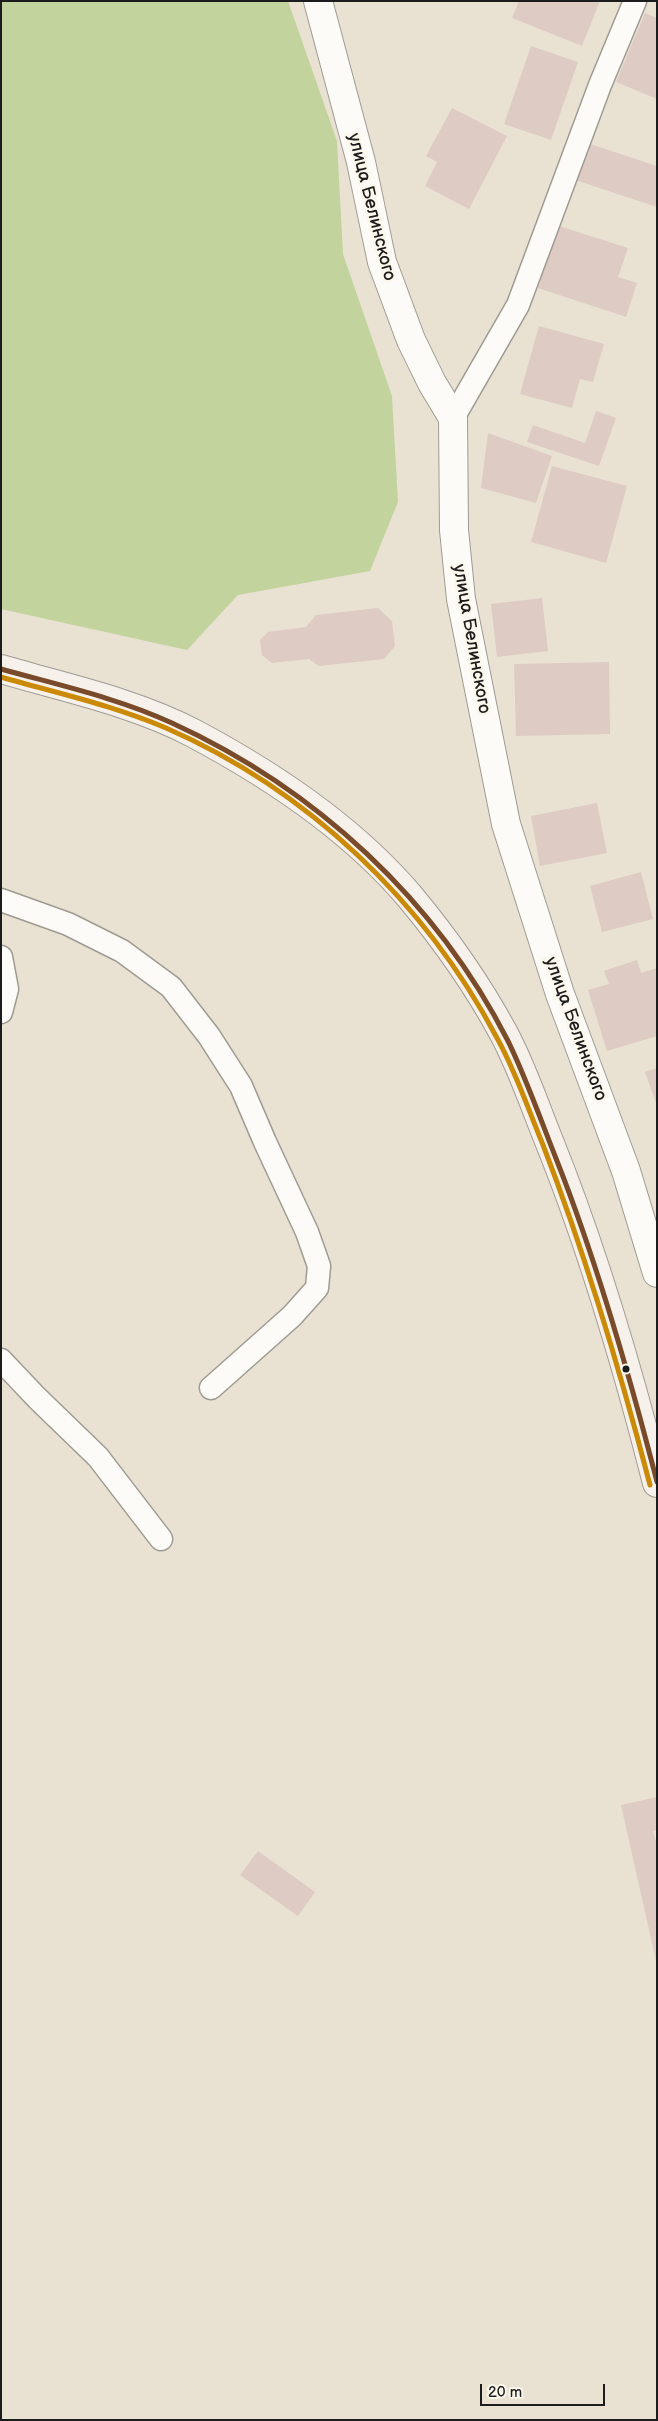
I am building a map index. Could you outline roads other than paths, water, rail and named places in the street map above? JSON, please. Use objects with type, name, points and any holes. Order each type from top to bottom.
[{"type":"street","name":"улица Белинского","points":[[318,1],[361,162],[382,262],[411,340],[432,383],[453,418],[454,530],[461,599],[506,824],[560,994],[626,1172],[657,1273]]},
{"type":"street","points":[[1,669],[144,712],[192,733],[276,783],[316,811],[353,841],[410,897],[470,978],[504,1034],[562,1172],[596,1264],[652,1434],[657,1484]]},
{"type":"lane","points":[[453,418],[518,304],[600,85],[635,1]]},
{"type":"lane","points":[[1,900],[68,924],[122,952],[171,987],[209,1036],[241,1086],[307,1232],[319,1266],[317,1288],[292,1316],[211,1388]]},
{"type":"lane","points":[[1,957],[7,989],[1,1012]]},
{"type":"lane","points":[[1,1360],[98,1457],[161,1539]]}]
